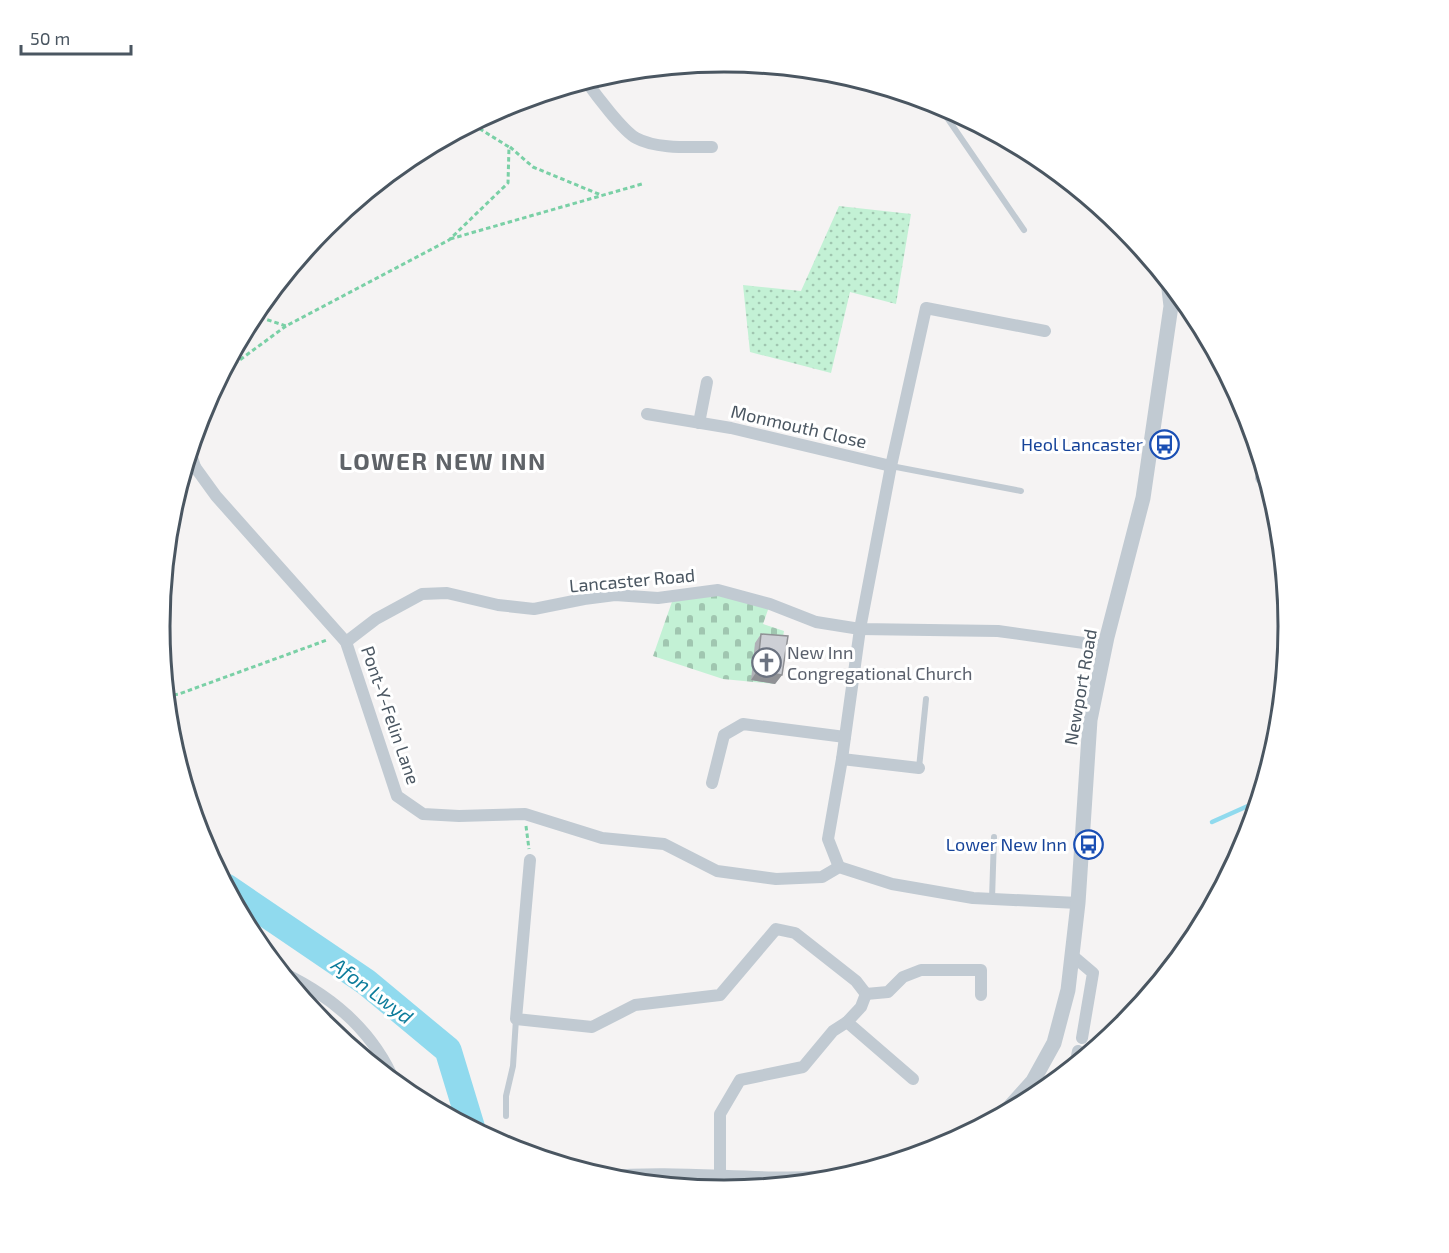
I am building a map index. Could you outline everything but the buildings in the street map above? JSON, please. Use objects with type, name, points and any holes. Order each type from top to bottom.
[{"type":"street","points":[[592,89],[603,104],[636,138],[666,146],[711,147]]},
{"type":"street","name":"Newport Road","points":[[1019,1097],[1033,1081],[1054,1042],[1068,990],[1078,903],[1090,720],[1105,646],[1143,498],[1171,306],[1170,297]]},
{"type":"street","points":[[1045,331],[926,308],[891,466],[860,629],[828,839],[839,867],[892,884],[973,898],[1078,903]]},
{"type":"street","points":[[699,423],[707,382]]},
{"type":"street","name":"Monmouth Close","points":[[647,414],[731,428],[891,466]]},
{"type":"street","name":"Pont-Y-Felin Lane","points":[[193,470],[343,639],[397,796],[423,814],[459,816],[525,814],[602,838],[664,844],[717,871],[776,879],[822,877],[839,867]]},
{"type":"street","name":"Lancaster Road","points":[[343,639],[422,594],[447,593],[498,605],[534,609],[595,598],[615,596],[658,598],[718,590],[770,604],[816,622],[860,629],[998,631],[1105,646]]},
{"type":"street","points":[[712,783],[724,735],[743,724],[845,737]]},
{"type":"street","points":[[842,759],[919,768]]},
{"type":"street","points":[[530,860],[516,1019],[592,1027],[635,1005],[720,995],[776,929],[795,933],[856,981],[866,994]]},
{"type":"street","points":[[1073,956],[1093,973],[1082,1038]]},
{"type":"street","points":[[866,994],[888,992],[903,977],[921,970],[981,970],[981,995]]},
{"type":"street","points":[[298,980],[351,1017],[385,1059],[388,1067]]},
{"type":"street","points":[[720,1177],[720,1114],[740,1080],[803,1066],[833,1031],[847,1022],[861,1007],[866,994]]},
{"type":"street","points":[[847,1022],[913,1079]]},
{"type":"street","points":[[665,1177],[774,1179]]},
{"type":"lane","points":[[947,118],[1024,230]]},
{"type":"lane","points":[[891,466],[1021,491]]},
{"type":"lane","points":[[919,768],[926,699]]},
{"type":"lane","points":[[992,899],[994,837]]},
{"type":"lane","points":[[506,1116],[506,1096],[513,1066],[516,1019]]},
{"type":"path","points":[[480,129],[509,147],[533,167],[603,196]]},
{"type":"path","points":[[448,240],[508,183],[509,147]]},
{"type":"path","points":[[237,362],[286,326],[448,240],[642,184]]},
{"type":"path","points":[[263,318],[286,326]]},
{"type":"path","points":[[175,695],[343,639]]},
{"type":"path","points":[[525,814],[530,860]]},
{"type":"green space","points":[[839,206],[911,214],[896,304],[850,292],[831,373],[750,352],[743,285],[801,291]]},
{"type":"green space","points":[[718,590],[770,604],[763,624],[784,631],[775,684],[723,679],[653,656],[674,596]]},
{"type":"waterway","points":[[1212,822],[1250,805]]},
{"type":"waterway","name":"Afon Lwyd","points":[[240,897],[366,982],[448,1050],[469,1119]]},
{"type":"place","name":"Heol Lancaster","points":[[1164,444]]},
{"type":"place","name":"New Inn Congregational Church","points":[[766,662]]},
{"type":"place","name":"Lower New Inn","points":[[1088,844]]},
{"type":"district","name":"LOWER NEW INN","points":[[443,460]]}]
